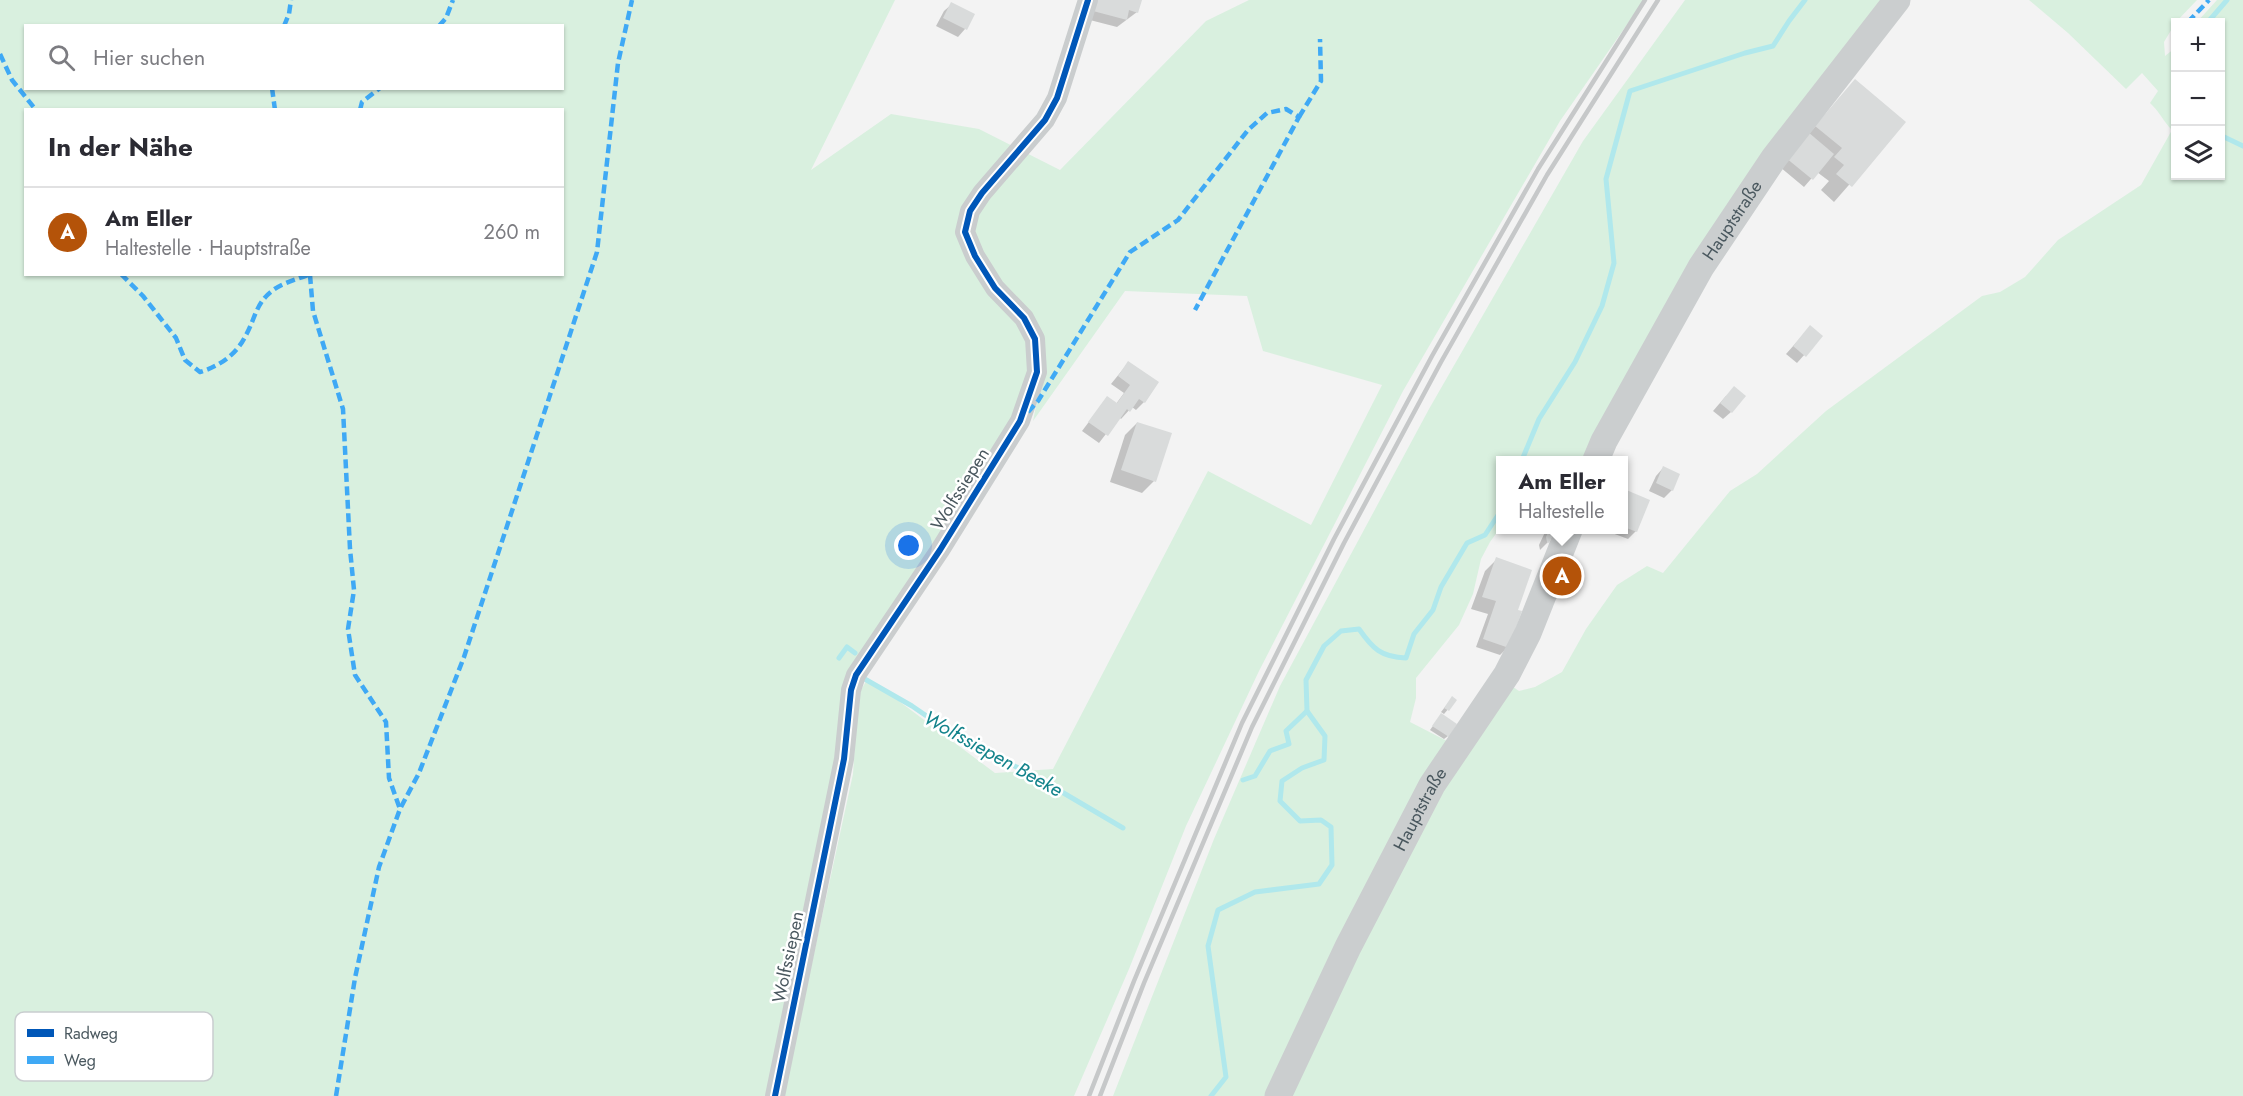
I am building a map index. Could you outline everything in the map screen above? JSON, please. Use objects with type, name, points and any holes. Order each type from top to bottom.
[{"type":"main road","name":"Hauptstraße","points":[[1598,456],[1701,267],[1774,158],[1897,0]]},
{"type":"main road","name":"Hauptstraße","points":[[1278,1096],[1348,947],[1432,786],[1507,674],[1523,643],[1567,534]]},
{"type":"street","name":"Wolfssiepen","points":[[775,1096],[844,759],[851,690],[856,675],[927,571],[1020,421],[1037,372],[1035,339],[1024,318],[995,288],[975,256],[965,232],[970,211],[982,193],[1045,120],[1058,98],[1088,0]]},
{"type":"green space","points":[[0,0],[895,0],[811,170],[891,114],[979,129],[1060,170],[1206,21],[1249,0],[1644,0],[1560,121],[1403,391],[1259,671],[1186,826],[1129,969],[1074,1096],[783,1096],[853,774],[858,695],[868,678],[995,773],[1053,769],[1208,471],[1311,525],[1382,385],[1263,351],[1247,296],[1125,291],[1033,421],[1037,401],[848,682],[839,760],[768,1096],[0,1096]]},
{"type":"green space","points":[[1685,0],[1909,0],[1778,166],[1711,275],[1607,456],[1496,456],[1496,534],[1481,559],[1473,594],[1459,625],[1416,678],[1416,698],[1410,722],[1447,741],[1497,676],[1519,691],[1535,687],[1562,672],[1586,629],[1617,585],[1647,566],[1663,573],[1730,491],[1757,474],[1826,411],[1982,296],[2000,292],[2025,277],[2058,240],[2141,185],[2171,132],[2171,180],[2225,180],[2225,18],[2201,18],[2217,0],[2243,0],[2243,1096],[1113,1096],[1214,839],[1280,686],[1429,409],[1583,141]]},
{"type":"green space","points":[[2029,0],[2197,0],[2180,18],[2171,18],[2171,30],[2164,42],[2165,56],[2171,51],[2171,129],[2150,103],[2158,91],[2142,73],[2126,89],[2068,33]]},
{"type":"building","points":[[1096,0],[1142,0],[1138,13],[1129,10],[1127,20],[1093,11]]},
{"type":"building","points":[[951,2],[975,14],[967,30],[943,18]]},
{"type":"building","points":[[1855,79],[1906,122],[1852,187],[1836,174],[1844,165],[1834,157],[1842,148],[1815,126]]},
{"type":"building","points":[[1808,132],[1834,154],[1813,180],[1786,158]]},
{"type":"building","points":[[1810,325],[1823,336],[1806,357],[1793,346]]},
{"type":"building","points":[[1128,361],[1159,382],[1145,403],[1139,399],[1130,412],[1127,409],[1108,436],[1088,422],[1107,396],[1117,403],[1130,385],[1118,376]]},
{"type":"building","points":[[1734,386],[1746,396],[1732,413],[1720,403]]},
{"type":"building","points":[[1137,422],[1172,433],[1156,482],[1121,470]]},
{"type":"building","points":[[1663,466],[1680,474],[1673,491],[1656,483]]},
{"type":"building","points":[[1628,491],[1650,500],[1637,532],[1628,529]]},
{"type":"building","points":[[1547,534],[1553,534],[1549,543],[1546,537]]},
{"type":"building","points":[[1496,557],[1532,570],[1518,610],[1522,611],[1509,648],[1483,639],[1496,601],[1482,597]]},
{"type":"building","points":[[1452,696],[1457,700],[1449,711],[1444,708]]},
{"type":"building","points":[[1441,713],[1457,724],[1449,737],[1432,726]]},
{"type":"waterway","points":[[1524,456],[1539,419],[1575,362],[1602,306],[1614,263],[1606,179],[1630,91],[1773,46],[1805,0]]},
{"type":"waterway","points":[[2211,18],[2227,0]]},
{"type":"waterway","points":[[2225,137],[2243,146]]},
{"type":"waterway","points":[[1211,1096],[1226,1077],[1208,946],[1218,910],[1255,892],[1319,884],[1332,865],[1331,827],[1321,820],[1300,821],[1280,801],[1282,781],[1302,768],[1324,760],[1325,736],[1307,711],[1306,680],[1324,646],[1341,631],[1359,629],[1378,651],[1390,656],[1406,658],[1414,634],[1433,610],[1441,587],[1467,543],[1485,535],[1496,518]]},
{"type":"waterway","name":"Wolfssiepen Beeke","points":[[839,658],[847,647],[855,653]]},
{"type":"waterway","name":"Wolfssiepen Beeke","points":[[863,678],[912,706],[963,741],[1033,775],[1123,828]]},
{"type":"waterway","name":"Wolfssiepen Beeke","points":[[1243,780],[1255,776],[1270,751],[1289,744],[1286,731],[1307,711]]},
{"type":"railway","points":[[1089,1096],[1134,981],[1242,723],[1334,539],[1432,356],[1538,169],[1645,0]]},
{"type":"railway","points":[[1100,1096],[1144,983],[1252,727],[1344,543],[1441,362],[1547,175],[1658,0]]},
{"type":"marked path","points":[[285,24],[291,0]]},
{"type":"marked path","points":[[441,24],[446,18],[453,0]]},
{"type":"marked path","points":[[336,1096],[355,978],[379,867],[400,809],[419,773],[464,657],[597,252],[618,63],[632,0]]},
{"type":"marked path","points":[[2192,18],[2209,0]]},
{"type":"marked path","points":[[1299,117],[1321,81],[1320,39]]},
{"type":"marked path","points":[[0,54],[12,80],[34,108]]},
{"type":"marked path","points":[[272,90],[275,108]]},
{"type":"marked path","points":[[360,108],[362,102],[377,90]]},
{"type":"marked path","points":[[1028,412],[1038,401],[1130,252],[1178,220],[1248,130],[1267,113],[1286,109],[1299,117],[1195,310]]},
{"type":"marked path","points":[[123,276],[143,296],[176,338],[185,360],[200,372],[221,363],[238,348],[259,306],[272,291],[305,276]]},
{"type":"marked path","points":[[310,276],[313,311],[343,409],[354,590],[348,629],[355,675],[386,722],[389,778],[400,809]]},
{"type":"cycle path","points":[[775,1096],[844,759],[851,690],[856,675],[940,550],[1020,421],[1037,372],[1035,339],[1024,318],[995,288],[975,256],[965,232],[970,211],[982,193],[1045,120],[1057,98],[1088,0]]},
{"type":"place","name":"Am Eller","points":[[1562,576]]}]
